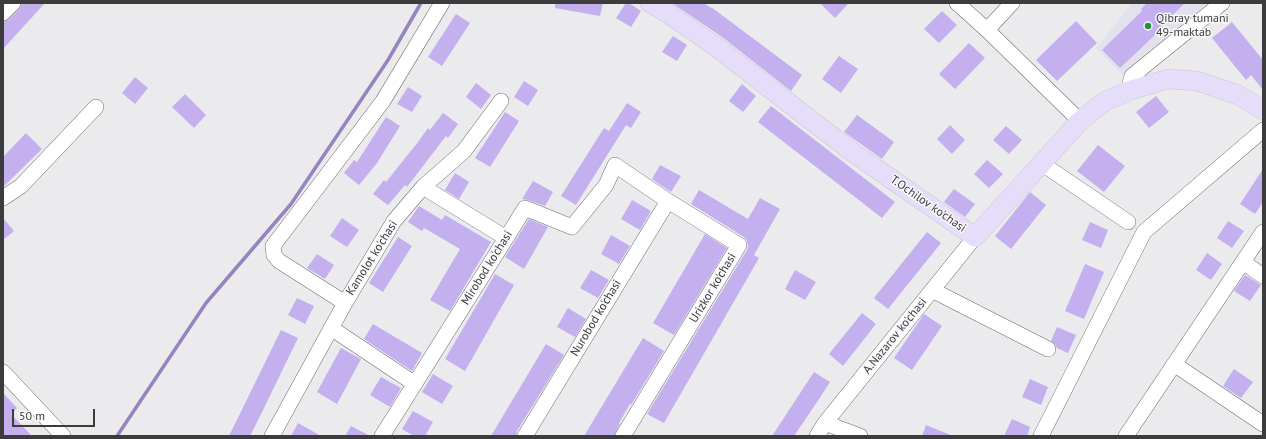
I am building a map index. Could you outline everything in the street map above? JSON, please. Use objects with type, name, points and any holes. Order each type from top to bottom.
[{"type":"main road","name":"T.Ochilov ko'chasi","points":[[650,3],[666,12],[715,46],[851,151],[975,237],[1080,121],[1104,102],[1128,91],[1168,79],[1197,81],[1238,94],[1263,110]]},
{"type":"street","points":[[3,13],[12,3]]},
{"type":"street","points":[[345,303],[279,261],[274,255],[273,246],[383,101],[442,3]]},
{"type":"street","points":[[957,3],[987,30],[1080,121]]},
{"type":"street","points":[[987,30],[1012,3]]},
{"type":"street","points":[[1128,91],[1132,76],[1222,3]]},
{"type":"street","name":"Kamolot ko'chasi","points":[[272,436],[345,303],[394,221],[423,187],[464,151],[501,101]]},
{"type":"street","points":[[3,198],[21,186],[96,107]]},
{"type":"street","points":[[1041,436],[1144,232],[1263,130]]},
{"type":"street","points":[[1041,163],[1128,222]]},
{"type":"street","name":"Urizkor ko'chasi","points":[[616,165],[668,201],[739,245],[623,436]]},
{"type":"street","name":"Mirobod ko'chasi","points":[[382,436],[525,208],[572,227],[606,185],[616,165]]},
{"type":"street","points":[[423,187],[506,238]]},
{"type":"street","name":"Nurobod ko'chasi","points":[[525,436],[668,201]]},
{"type":"street","points":[[1126,436],[1263,232]]},
{"type":"street","name":"A.Nazarov ko'chasi","points":[[821,430],[975,237]]},
{"type":"street","points":[[1243,262],[1263,276]]},
{"type":"street","points":[[932,290],[1048,349]]},
{"type":"street","points":[[331,328],[414,384]]},
{"type":"street","points":[[1174,364],[1263,424]]},
{"type":"street","points":[[3,372],[63,436]]},
{"type":"street","points":[[821,430],[860,436]]},
{"type":"shaded area","name":"Qibray tumani 49-maktab","points":[[1132,3],[1209,3],[1123,76],[1096,48]]},
{"type":"building","points":[[22,3],[45,3],[3,49],[3,22],[9,19],[19,9]]},
{"type":"building","points":[[555,3],[603,3],[600,16],[555,8]]},
{"type":"building","points":[[626,3],[629,3],[641,11],[631,27],[616,18]]},
{"type":"building","points":[[672,3],[704,3],[802,75],[791,91],[722,37]]},
{"type":"building","points":[[820,3],[849,3],[835,18]]},
{"type":"building","points":[[1147,3],[1185,3],[1155,32],[1156,34],[1120,68],[1102,50],[1142,11],[1141,9]]},
{"type":"building","points":[[942,11],[957,25],[939,43],[924,29]]},
{"type":"building","points":[[456,14],[470,23],[442,66],[428,57]]},
{"type":"building","points":[[1076,21],[1097,43],[1057,81],[1036,60]]},
{"type":"building","points":[[1232,22],[1263,60],[1263,90],[1251,75],[1246,80],[1212,38]]},
{"type":"building","points":[[673,36],[687,45],[677,61],[662,52]]},
{"type":"building","points":[[969,43],[985,58],[955,89],[939,74]]},
{"type":"building","points":[[839,56],[858,69],[841,93],[822,79]]},
{"type":"building","points":[[135,77],[148,88],[135,104],[122,93]]},
{"type":"building","points":[[524,81],[538,90],[528,106],[514,97]]},
{"type":"building","points":[[476,83],[491,95],[481,109],[466,97]]},
{"type":"building","points":[[742,84],[756,96],[743,112],[729,101]]},
{"type":"building","points":[[408,87],[422,96],[412,112],[397,104]]},
{"type":"building","points":[[185,94],[206,115],[194,128],[172,107]]},
{"type":"building","points":[[1156,96],[1169,112],[1149,128],[1136,112]]},
{"type":"building","points":[[627,103],[641,112],[631,128],[626,125],[576,205],[561,196],[604,128],[609,131]]},
{"type":"building","points":[[771,106],[895,202],[882,218],[758,122]]},
{"type":"building","points":[[505,112],[519,121],[490,167],[475,158]]},
{"type":"building","points":[[443,113],[458,124],[448,138],[446,136],[407,187],[405,185],[388,205],[373,194],[384,180],[386,182],[428,128],[430,130]]},
{"type":"building","points":[[857,115],[894,142],[882,159],[844,132]]},
{"type":"building","points":[[386,117],[400,126],[377,163],[359,185],[344,173],[354,160],[357,162]]},
{"type":"building","points":[[950,125],[965,140],[952,154],[937,139]]},
{"type":"building","points":[[1006,126],[1022,140],[1009,154],[993,140]]},
{"type":"building","points":[[26,133],[42,149],[3,187],[3,157]]},
{"type":"building","points":[[1098,145],[1125,166],[1104,192],[1077,171]]},
{"type":"building","points":[[987,160],[1003,174],[989,188],[974,174]]},
{"type":"building","points":[[660,165],[681,176],[671,192],[652,179]]},
{"type":"building","points":[[1263,169],[1263,202],[1255,214],[1240,204]]},
{"type":"building","points":[[455,173],[469,182],[459,199],[445,190]]},
{"type":"building","points":[[533,181],[553,192],[545,206],[522,199]]},
{"type":"building","points":[[954,189],[975,204],[965,217],[944,202]]},
{"type":"building","points":[[699,190],[748,219],[760,198],[780,209],[754,255],[759,258],[664,423],[647,414],[747,250],[748,246],[744,237],[691,204]]},
{"type":"building","points":[[1030,192],[1046,205],[1011,249],[995,236]]},
{"type":"building","points":[[632,200],[651,211],[640,230],[621,219]]},
{"type":"building","points":[[419,206],[442,220],[445,215],[491,242],[450,311],[430,300],[460,249],[424,228],[422,231],[408,222]]},
{"type":"building","points":[[3,218],[14,231],[3,240]]},
{"type":"building","points":[[342,218],[359,230],[347,247],[330,236]]},
{"type":"building","points":[[529,219],[548,227],[524,269],[505,257]]},
{"type":"building","points":[[1228,221],[1244,231],[1232,248],[1217,238]]},
{"type":"building","points":[[1090,222],[1108,230],[1101,248],[1082,240]]},
{"type":"building","points":[[927,232],[941,243],[888,309],[874,298]]},
{"type":"building","points":[[705,234],[727,248],[674,335],[653,323]]},
{"type":"building","points":[[611,235],[630,246],[619,264],[601,254]]},
{"type":"building","points":[[398,237],[412,246],[383,292],[369,283]]},
{"type":"building","points":[[1207,253],[1222,264],[1211,280],[1196,270]]},
{"type":"building","points":[[317,254],[334,265],[325,279],[307,268]]},
{"type":"building","points":[[1085,264],[1104,272],[1084,319],[1065,311]]},
{"type":"building","points":[[591,270],[609,280],[598,298],[580,288]]},
{"type":"building","points":[[795,270],[816,282],[805,300],[785,289]]},
{"type":"building","points":[[495,274],[514,285],[465,371],[445,359]]},
{"type":"building","points":[[1245,275],[1261,285],[1250,301],[1234,291]]},
{"type":"building","points":[[297,298],[314,306],[305,324],[288,315]]},
{"type":"building","points":[[568,308],[586,319],[575,337],[557,327]]},
{"type":"building","points":[[862,313],[876,324],[843,366],[829,354]]},
{"type":"building","points":[[924,314],[942,326],[912,370],[894,358]]},
{"type":"building","points":[[373,324],[422,353],[412,371],[364,339]]},
{"type":"building","points":[[1057,327],[1076,335],[1068,353],[1057,348],[1051,341]]},
{"type":"building","points":[[281,330],[298,338],[264,408],[250,436],[229,436]]},
{"type":"building","points":[[643,338],[664,351],[631,405],[630,404],[619,423],[620,424],[614,436],[584,436]]},
{"type":"building","points":[[546,344],[564,355],[517,431],[516,436],[491,436]]},
{"type":"building","points":[[341,348],[361,359],[337,404],[317,392]]},
{"type":"building","points":[[1234,369],[1253,382],[1241,398],[1223,386]]},
{"type":"building","points":[[814,372],[830,382],[819,399],[794,436],[772,436]]},
{"type":"building","points":[[433,374],[453,386],[442,404],[422,392]]},
{"type":"building","points":[[381,377],[401,388],[390,407],[370,395]]},
{"type":"building","points":[[1030,379],[1048,387],[1041,405],[1022,397]]},
{"type":"building","points":[[3,393],[17,408],[11,414],[32,436],[3,436]]},
{"type":"building","points":[[413,411],[433,422],[425,436],[414,436],[402,429]]},
{"type":"building","points":[[1012,419],[1030,427],[1027,436],[1004,436]]},
{"type":"building","points":[[298,423],[321,436],[291,436]]},
{"type":"building","points":[[926,425],[953,436],[922,436]]},
{"type":"building","points":[[351,426],[370,436],[345,436]]},
{"type":"waterway","points":[[117,436],[206,303],[291,204],[388,60],[421,3]]},
{"type":"place","name":"Qibray tumani 49-maktab","points":[[1148,26]]}]
